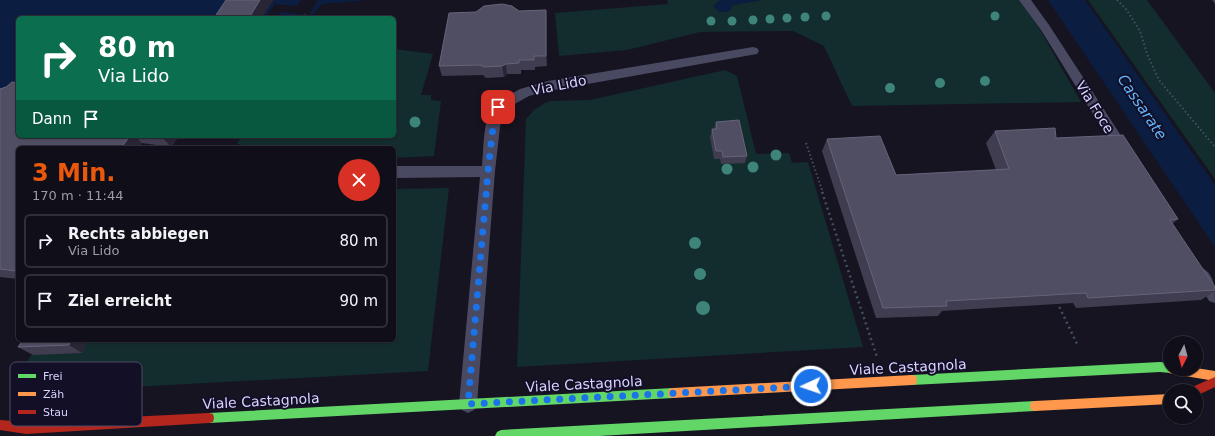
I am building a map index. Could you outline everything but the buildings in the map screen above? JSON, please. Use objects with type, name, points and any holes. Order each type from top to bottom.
[{"type":"main road","name":"Viale Castagnola","points":[[142,422],[1163,367]]},
{"type":"main road","points":[[1203,374],[1215,376]]},
{"type":"main road","points":[[1203,388],[1215,382]]},
{"type":"main road","points":[[500,436],[1163,399]]},
{"type":"main road","name":"Viale Castagnola","points":[[0,425],[26,428],[63,426]]},
{"type":"lane","name":"Via Foce","points":[[1025,0],[1045,28],[1130,162]]},
{"type":"lane","name":"Via Lido","points":[[468,404],[488,171],[493,127],[498,107],[525,92],[548,86],[753,51]]},
{"type":"lane","points":[[396,172],[488,171]]},
{"type":"lane","points":[[1194,263],[1215,296]]},
{"type":"path","points":[[1117,0],[1126,9],[1140,31],[1146,54],[1159,80],[1215,148]]},
{"type":"path","points":[[806,143],[885,382]]},
{"type":"path","points":[[1056,298],[1079,348]]},
{"type":"green space","points":[[667,0],[720,0],[719,12],[730,11],[732,5],[761,0],[1020,0],[1038,26],[1081,102],[852,106],[824,46],[793,31],[700,32],[627,50],[559,56],[555,13],[668,4]]},
{"type":"green space","points":[[1088,0],[1147,0],[1215,93],[1215,179]]},
{"type":"green space","points":[[396,49],[433,54],[421,95],[431,95],[431,100],[441,101],[434,156],[396,158],[396,146],[248,146],[237,144],[241,138],[396,138]]},
{"type":"green space","points":[[725,70],[737,76],[756,154],[789,153],[792,163],[808,162],[863,347],[517,367],[526,119],[534,110],[551,101],[590,100]]},
{"type":"green space","points":[[449,188],[428,371],[142,386],[142,362],[27,362],[41,342],[396,342],[396,189]]},
{"type":"water","points":[[0,0],[369,0],[322,4],[311,16],[16,16],[16,95],[0,99]]},
{"type":"water","points":[[720,0],[761,0],[733,5],[730,11],[719,12],[713,6]]},
{"type":"water","name":"Cassarate","points":[[1048,0],[1085,0],[1215,185],[1215,247]]},
{"type":"pier","points":[[301,0],[318,0],[309,15],[280,12],[277,16],[266,16],[275,4],[297,6]]},
{"type":"traffic: fast","points":[[912,380],[1163,367]]},
{"type":"traffic: fast","points":[[209,418],[673,393]]},
{"type":"traffic: fast","points":[[501,436],[1035,406]]},
{"type":"traffic: slow","points":[[1203,374],[1215,376]]},
{"type":"traffic: slow","points":[[673,393],[912,380]]},
{"type":"traffic: slow","points":[[1035,406],[1163,399]]},
{"type":"traffic: jam","points":[[1203,388],[1215,382]]},
{"type":"traffic: jam","points":[[142,422],[209,418]]},
{"type":"traffic: jam","points":[[0,425],[26,428],[63,426]]},
{"type":"route","points":[[498,107],[493,127],[488,171],[468,404],[811,386]]}]
